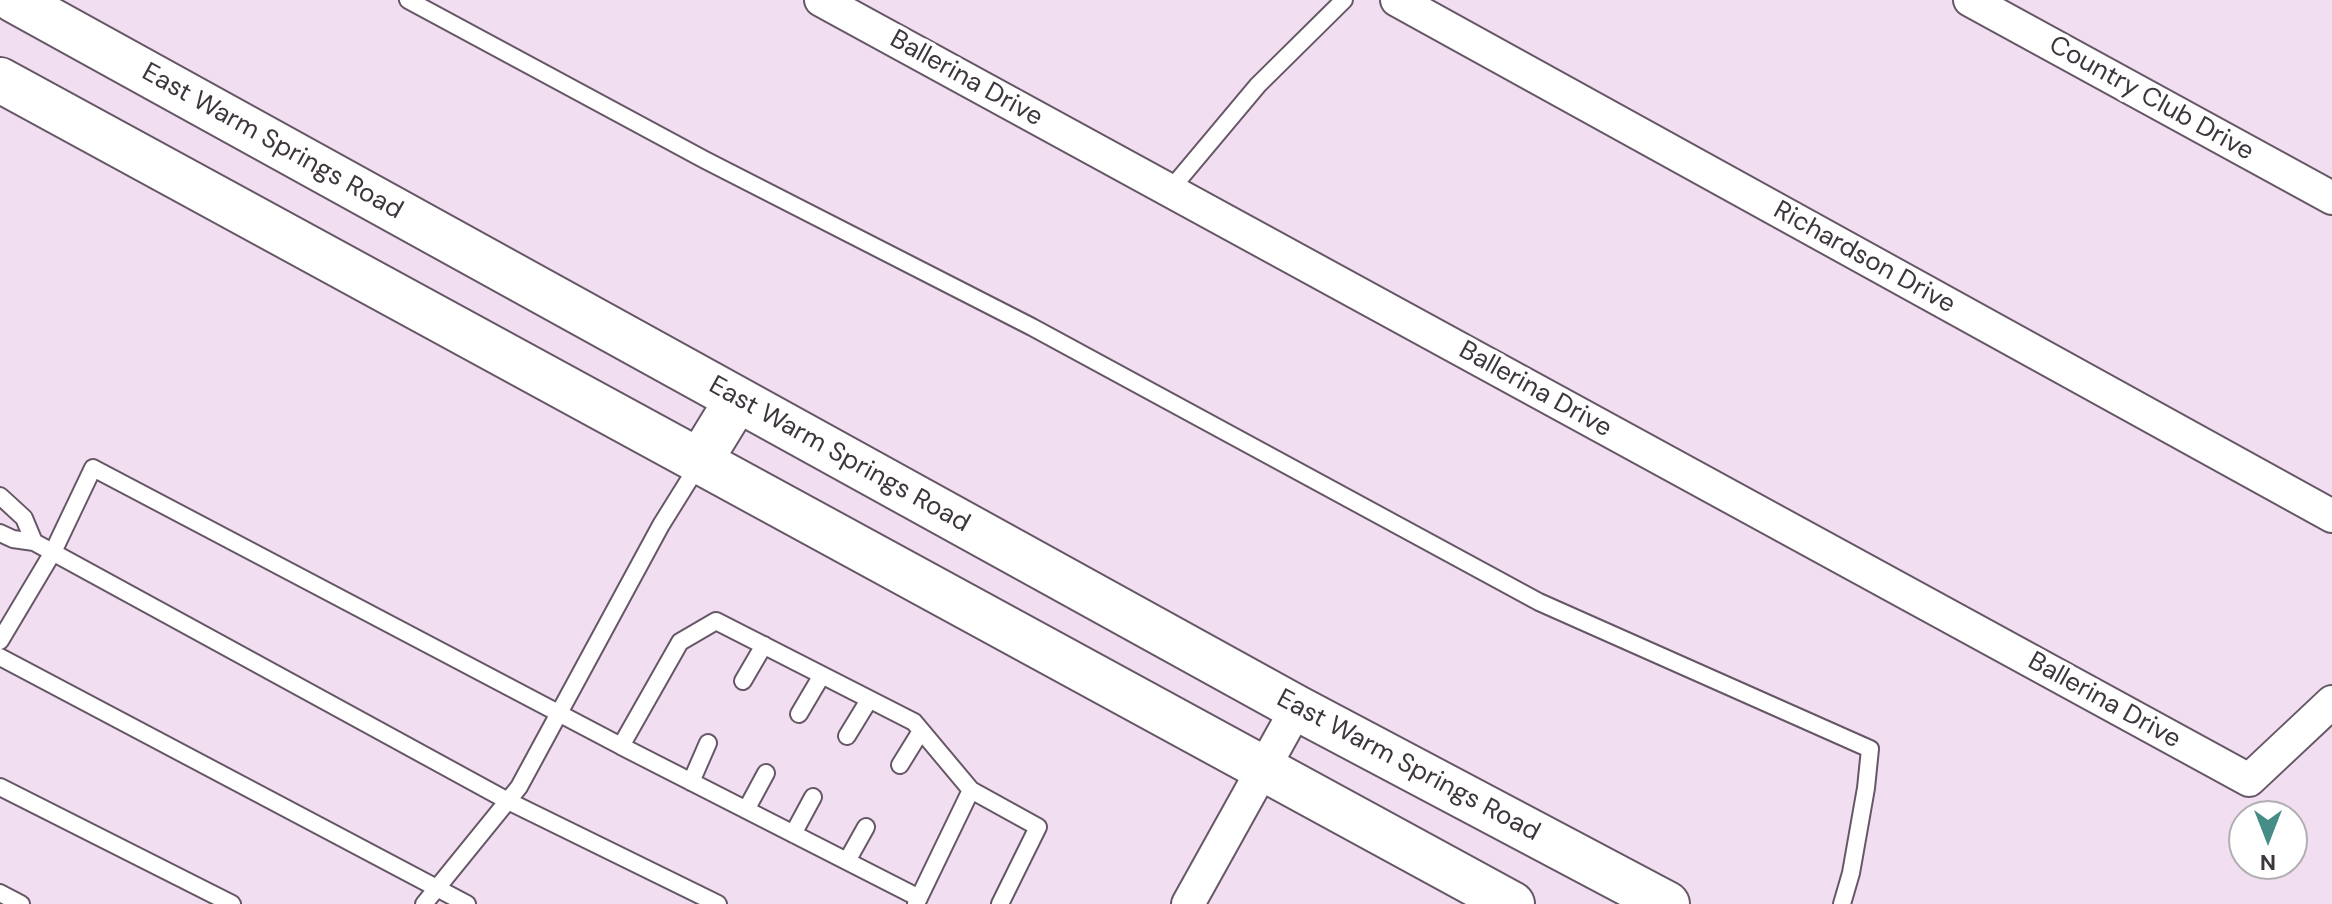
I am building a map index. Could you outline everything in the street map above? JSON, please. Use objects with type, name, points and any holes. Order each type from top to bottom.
[{"type":"main road","name":"East Warm Springs Road","points":[[14,0],[1297,708],[1667,904]]},
{"type":"main road","points":[[0,80],[1261,770],[1512,904]]},
{"type":"main road","points":[[699,462],[737,400]]},
{"type":"street","name":"Ballerina Drive","points":[[821,0],[2249,780],[2332,702]]},
{"type":"street","name":"Richardson Drive","points":[[1397,0],[2332,516]]},
{"type":"street","name":"Country Club Drive","points":[[1970,0],[2332,198]]},
{"type":"street","points":[[1188,904],[1297,708]]},
{"type":"lane","points":[[408,0],[705,160],[1032,327],[1539,602],[1870,749],[1861,817],[1842,904]]},
{"type":"lane","points":[[1170,190],[1258,85],[1344,0]]},
{"type":"lane","points":[[424,904],[519,787],[661,525],[699,462]]},
{"type":"lane","points":[[0,641],[53,552],[93,468],[621,746],[847,861],[917,901],[971,790]]},
{"type":"lane","points":[[0,496],[24,518],[34,542]]},
{"type":"lane","points":[[0,533],[13,539],[34,542],[508,801],[718,904]]},
{"type":"lane","points":[[621,746],[680,642],[716,621],[914,722],[971,790],[1038,827],[1000,904]]},
{"type":"lane","points":[[743,681],[764,645]]},
{"type":"lane","points":[[0,657],[467,904]]},
{"type":"lane","points":[[799,714],[822,675]]},
{"type":"lane","points":[[847,736],[869,700]]},
{"type":"lane","points":[[900,765],[921,731]]},
{"type":"lane","points":[[691,782],[708,743]]},
{"type":"lane","points":[[746,810],[766,773]]},
{"type":"lane","points":[[0,787],[232,904]]},
{"type":"lane","points":[[793,834],[813,797]]},
{"type":"lane","points":[[847,861],[866,827]]},
{"type":"lane","points":[[0,893],[21,904]]}]
